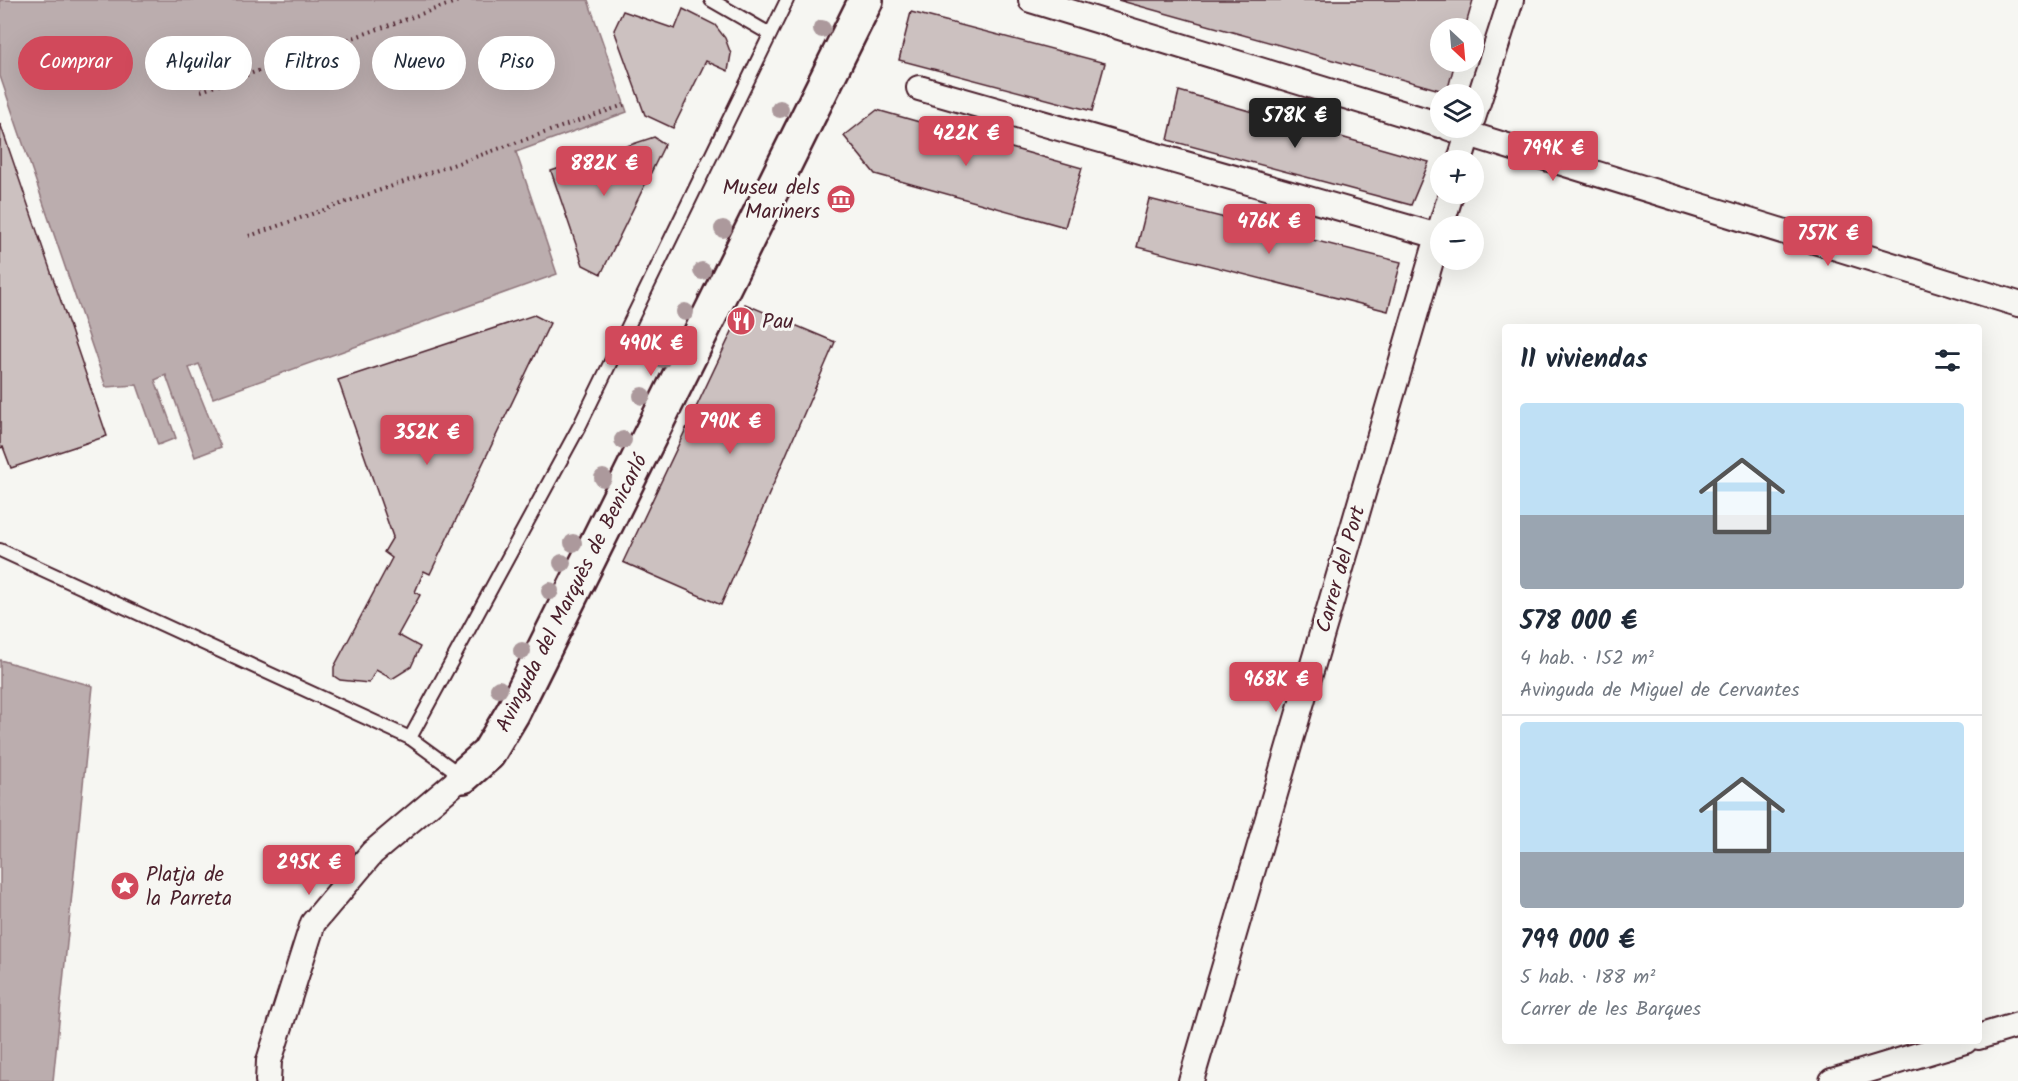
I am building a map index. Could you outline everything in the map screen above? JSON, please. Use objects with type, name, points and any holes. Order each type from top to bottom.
[{"type":"street","name":"Avinguda del Marquès de Benicarló","points":[[268,1081],[268,1061],[313,923],[372,853],[488,754],[513,712],[866,0]]},
{"type":"street","points":[[1031,0],[1430,122]]},
{"type":"street","points":[[1480,84],[1510,0]]},
{"type":"street","points":[[919,88],[1430,228]]},
{"type":"street","points":[[1484,133],[2018,304]]},
{"type":"street","name":"Carrer del Port","points":[[1191,1081],[1430,265]]},
{"type":"street","points":[[1982,1036],[2018,1025]]},
{"type":"street","points":[[1832,1081],[1955,1044]]},
{"type":"lane","points":[[711,0],[770,34]]},
{"type":"lane","points":[[410,738],[580,425],[670,246],[787,0]]},
{"type":"lane","points":[[0,550],[410,738],[463,776]]},
{"type":"path","points":[[201,91],[461,0]]},
{"type":"path","points":[[249,236],[624,105]]},
{"type":"shaded area","points":[[0,0],[588,0],[627,112],[516,152],[557,274],[213,398],[199,364],[189,368],[221,447],[195,457],[166,375],[155,380],[176,438],[158,445],[137,385],[106,387],[0,76]]},
{"type":"shaded area","points":[[0,660],[93,686],[53,1081],[0,1081]]},
{"type":"building","points":[[1118,0],[1473,0],[1468,18],[1430,18],[1430,72],[1452,72],[1449,84],[1430,84],[1430,87]]},
{"type":"building","points":[[683,9],[715,25],[725,38],[731,54],[728,71],[706,61],[673,128],[645,115],[614,30],[623,11],[675,29]]},
{"type":"building","points":[[911,12],[1105,63],[1092,111],[899,60]]},
{"type":"building","points":[[1179,91],[1429,162],[1411,205],[1168,140]]},
{"type":"building","points":[[877,110],[1082,168],[1065,227],[875,174],[844,136]]},
{"type":"building","points":[[0,123],[107,436],[11,468],[3,447],[0,448]]},
{"type":"building","points":[[654,137],[665,144],[601,274],[583,265],[551,171]]},
{"type":"building","points":[[1149,199],[1401,262],[1388,311],[1137,247]]},
{"type":"building","points":[[745,304],[835,342],[721,605],[623,562]]},
{"type":"building","points":[[534,315],[550,323],[430,574],[424,571],[415,592],[420,595],[398,635],[420,647],[411,667],[392,679],[376,670],[369,683],[340,680],[334,676],[334,667],[392,558],[384,552],[393,537],[338,380]]},
{"type":"place","name":"Museu dels Mariners","points":[[841,199]]},
{"type":"place","name":"Pau","points":[[741,321]]},
{"type":"place","name":"Platja de la Parreta","points":[[125,886]]}]
